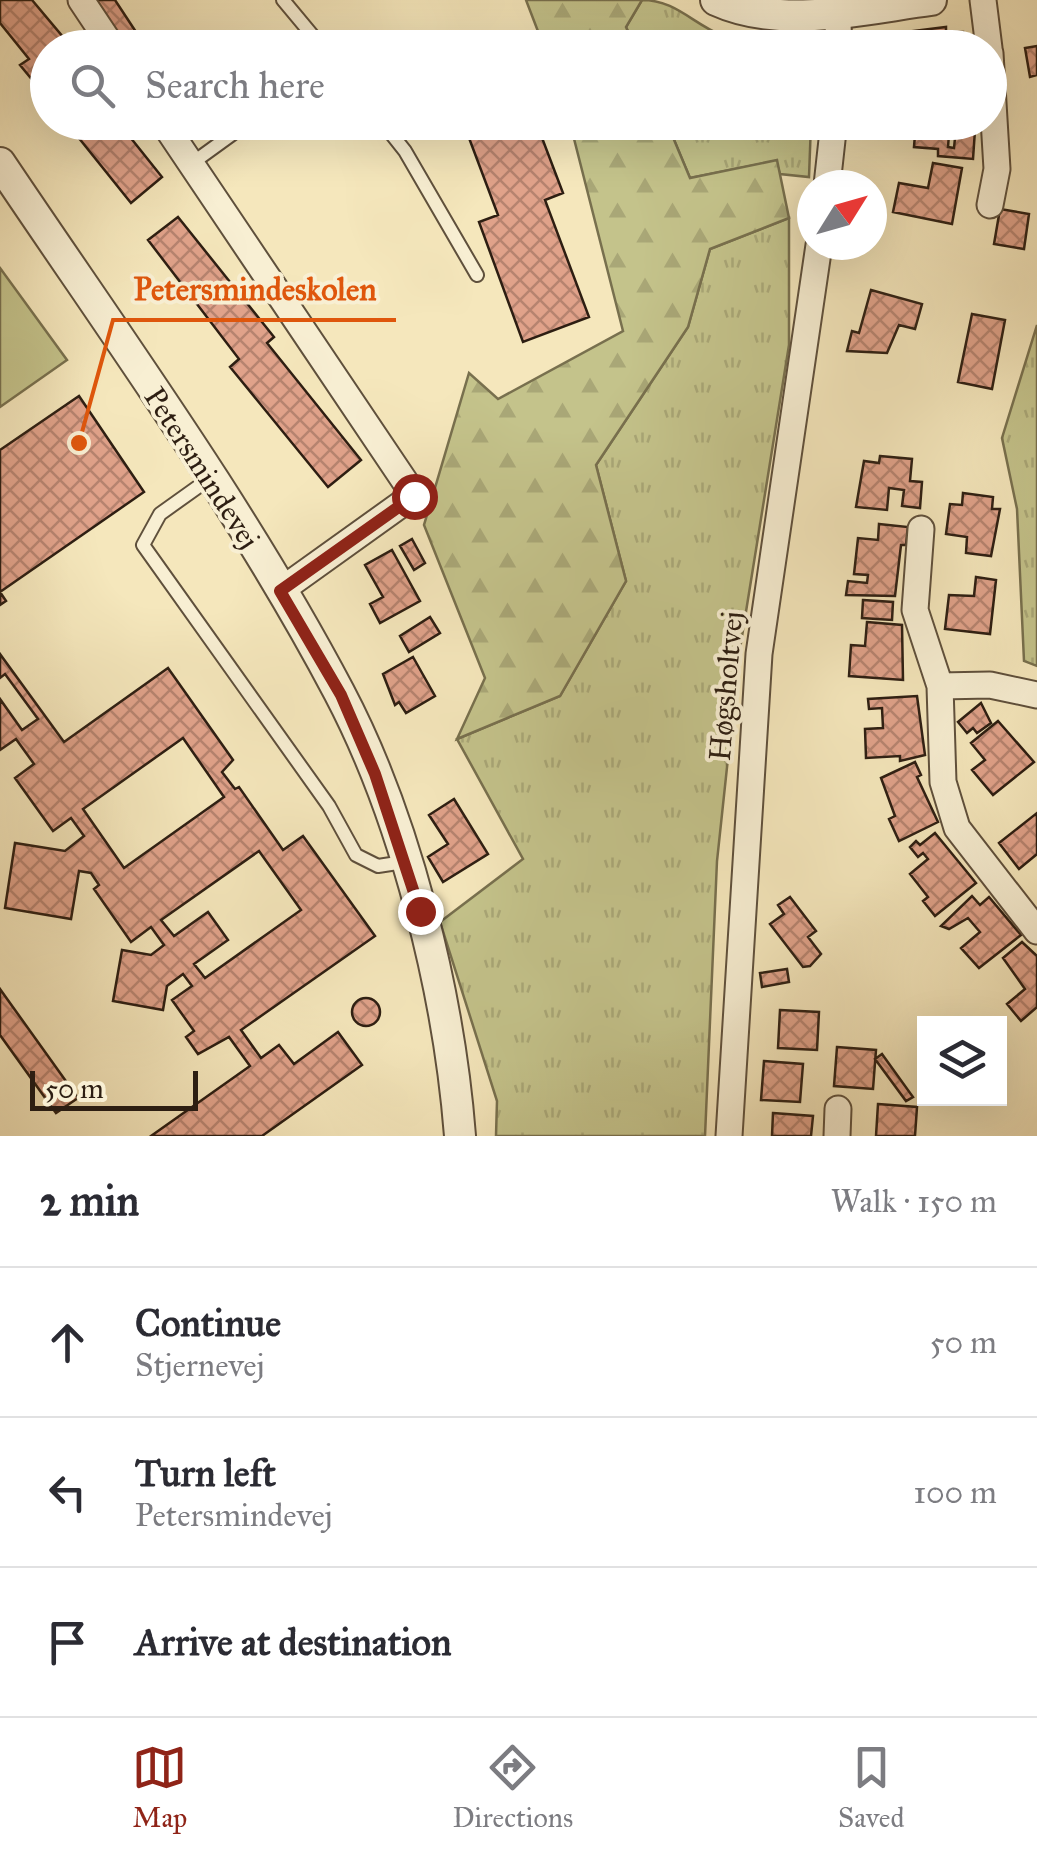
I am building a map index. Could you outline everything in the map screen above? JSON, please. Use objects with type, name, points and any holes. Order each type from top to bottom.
[{"type":"street","points":[[81,0],[101,30]]},
{"type":"street","points":[[716,0],[770,15],[931,0]]},
{"type":"street","points":[[983,0],[987,30]]},
{"type":"street","points":[[175,140],[414,496],[280,591]]},
{"type":"street","points":[[829,170],[832,140]]},
{"type":"street","points":[[990,205],[997,169],[995,140]]},
{"type":"street","name":"Petersmindevej","points":[[0,163],[210,479],[341,695],[404,862],[435,968],[453,1062],[460,1136]]},
{"type":"street","name":"Høgsholtvej","points":[[729,1136],[758,654],[817,260]]},
{"type":"street","points":[[921,528],[915,610],[940,686],[943,782],[957,828],[1037,931]]},
{"type":"street","points":[[940,686],[990,685],[1037,695]]},
{"type":"street","points":[[837,1136],[838,1110]]},
{"type":"lane","points":[[283,0],[308,30]]},
{"type":"lane","points":[[191,164],[224,140]]},
{"type":"lane","points":[[396,140],[477,275]]},
{"type":"lane","points":[[210,479],[160,514],[143,545],[329,806],[356,856],[378,866],[404,862]]},
{"type":"green space","points":[[526,0],[642,0],[627,30],[537,30]]},
{"type":"green space","points":[[642,0],[674,8],[711,30],[627,30]]},
{"type":"green space","points":[[574,140],[674,140],[690,178],[777,160],[789,218],[710,249],[688,327],[596,465],[626,581],[560,696],[457,739],[485,678],[424,525],[469,373],[498,399],[623,331]]},
{"type":"green space","points":[[674,140],[810,140],[809,170],[797,170],[797,176],[780,174],[776,161],[690,178]]},
{"type":"green space","points":[[789,218],[789,345],[739,655],[717,861],[705,1136],[496,1136],[497,1101],[440,922],[523,859],[457,739],[560,696],[626,581],[596,465],[688,327],[710,249]]},
{"type":"green space","points":[[0,268],[67,360],[0,407]]},
{"type":"green space","points":[[1037,325],[1037,666],[1024,661],[1017,509],[1002,438]]},
{"type":"building","points":[[0,0],[32,0],[57,30],[30,30],[30,77],[20,65],[29,59],[0,23]]},
{"type":"building","points":[[91,0],[115,0],[135,30],[111,30]]},
{"type":"building","points":[[1037,46],[1037,75],[1030,77],[1025,48]]},
{"type":"building","points":[[80,140],[132,140],[162,177],[131,203]]},
{"type":"building","points":[[470,140],[543,140],[563,193],[545,200],[589,317],[523,342],[479,222],[498,215]]},
{"type":"building","points":[[915,140],[949,140],[948,147],[954,148],[955,140],[974,140],[973,159],[938,156],[938,149],[914,147]]},
{"type":"building","points":[[933,163],[962,168],[952,224],[893,212],[899,183],[928,188]]},
{"type":"building","points":[[1000,209],[1029,214],[1024,249],[994,244]]},
{"type":"building","points":[[178,217],[274,337],[267,343],[361,460],[328,487],[230,367],[239,359],[148,240]]},
{"type":"building","points":[[871,290],[922,304],[915,329],[899,325],[887,353],[847,351],[852,331],[859,333]]},
{"type":"building","points":[[972,314],[1005,320],[992,389],[958,382]]},
{"type":"building","points":[[79,396],[144,492],[0,592],[0,450]]},
{"type":"building","points":[[880,456],[912,459],[910,481],[922,482],[920,508],[902,506],[904,490],[889,488],[887,510],[856,507],[864,461],[879,463]]},
{"type":"building","points":[[963,493],[993,497],[992,509],[1000,509],[991,556],[966,553],[967,537],[946,534],[950,504],[962,505]]},
{"type":"building","points":[[879,524],[908,527],[906,545],[901,545],[895,596],[846,595],[848,581],[867,583],[868,575],[854,574],[858,538],[878,540]]},
{"type":"building","points":[[412,539],[425,563],[414,570],[400,546]]},
{"type":"building","points":[[392,550],[420,601],[380,623],[370,604],[383,597],[365,565]]},
{"type":"building","points":[[976,577],[996,580],[990,634],[945,629],[949,595],[974,596]]},
{"type":"building","points":[[863,600],[893,602],[892,620],[862,618]]},
{"type":"building","points":[[430,617],[440,633],[409,652],[400,636]]},
{"type":"building","points":[[867,622],[902,625],[903,680],[849,676],[851,645],[865,646]]},
{"type":"building","points":[[0,654],[64,742],[168,668],[233,760],[222,772],[235,789],[239,787],[283,850],[303,836],[375,936],[241,1030],[261,1058],[279,1045],[294,1064],[338,1032],[362,1065],[262,1136],[151,1136],[250,1066],[229,1037],[198,1054],[186,1037],[194,1031],[172,1000],[192,986],[183,974],[167,986],[163,1010],[113,1001],[122,950],[151,955],[164,945],[151,927],[131,942],[94,889],[99,885],[91,873],[79,871],[71,919],[5,908],[15,843],[65,851],[84,836],[71,818],[53,831],[15,778],[34,764],[16,739],[0,750],[0,699],[22,730],[38,719],[5,674],[0,678]],"holes":[[[183,738],[224,797],[124,868],[83,809]],[[259,851],[301,910],[205,978],[194,964],[228,940],[208,912],[174,936],[161,920]]]},
{"type":"building","points":[[413,657],[435,696],[406,713],[399,702],[395,705],[383,674]]},
{"type":"building","points":[[917,696],[925,755],[900,761],[900,756],[866,758],[865,729],[883,728],[882,708],[869,709],[868,699]]},
{"type":"building","points":[[981,703],[991,723],[977,733],[973,728],[967,733],[958,722]]},
{"type":"building","points":[[998,721],[1034,762],[993,795],[972,770],[985,760],[971,743]]},
{"type":"building","points":[[915,762],[921,775],[917,777],[938,822],[899,841],[889,819],[895,816],[881,778]]},
{"type":"building","points":[[454,799],[488,854],[443,882],[428,857],[448,844],[429,815]]},
{"type":"building","points":[[1037,813],[1037,854],[1019,869],[999,843]]},
{"type":"building","points":[[935,833],[976,883],[935,916],[923,901],[928,897],[910,874],[928,859],[923,853],[918,857],[910,847],[916,841],[920,845]]},
{"type":"building","points":[[972,896],[980,905],[989,897],[1021,935],[979,968],[961,948],[980,932],[968,918],[949,929],[941,926]]},
{"type":"building","points":[[790,897],[816,931],[808,937],[821,954],[810,966],[803,967],[770,924],[784,914],[778,905]]},
{"type":"building","points":[[1022,942],[1037,956],[1037,1007],[1021,1021],[1007,1004],[1025,989],[1003,958]]},
{"type":"building","points":[[787,969],[789,982],[762,987],[760,973]]},
{"type":"building","points":[[0,989],[78,1098],[56,1113],[0,1035]]},
{"type":"building","points":[[366,998],[376,1002],[380,1012],[376,1022],[366,1026],[356,1022],[352,1012],[356,1002]]},
{"type":"building","points":[[780,1010],[819,1012],[817,1050],[778,1048]]},
{"type":"building","points":[[837,1047],[876,1050],[873,1089],[834,1086]]},
{"type":"building","points":[[882,1054],[913,1097],[906,1101],[875,1059]]},
{"type":"building","points":[[764,1061],[803,1064],[800,1102],[761,1100]]},
{"type":"building","points":[[878,1104],[917,1107],[915,1136],[876,1136]]},
{"type":"building","points":[[773,1113],[813,1116],[811,1136],[772,1136]]},
{"type":"place","name":"Petersmindeskolen","points":[[79,443]]},
{"type":"route","points":[[414,496],[280,591],[341,695],[375,774],[420,911]]}]
